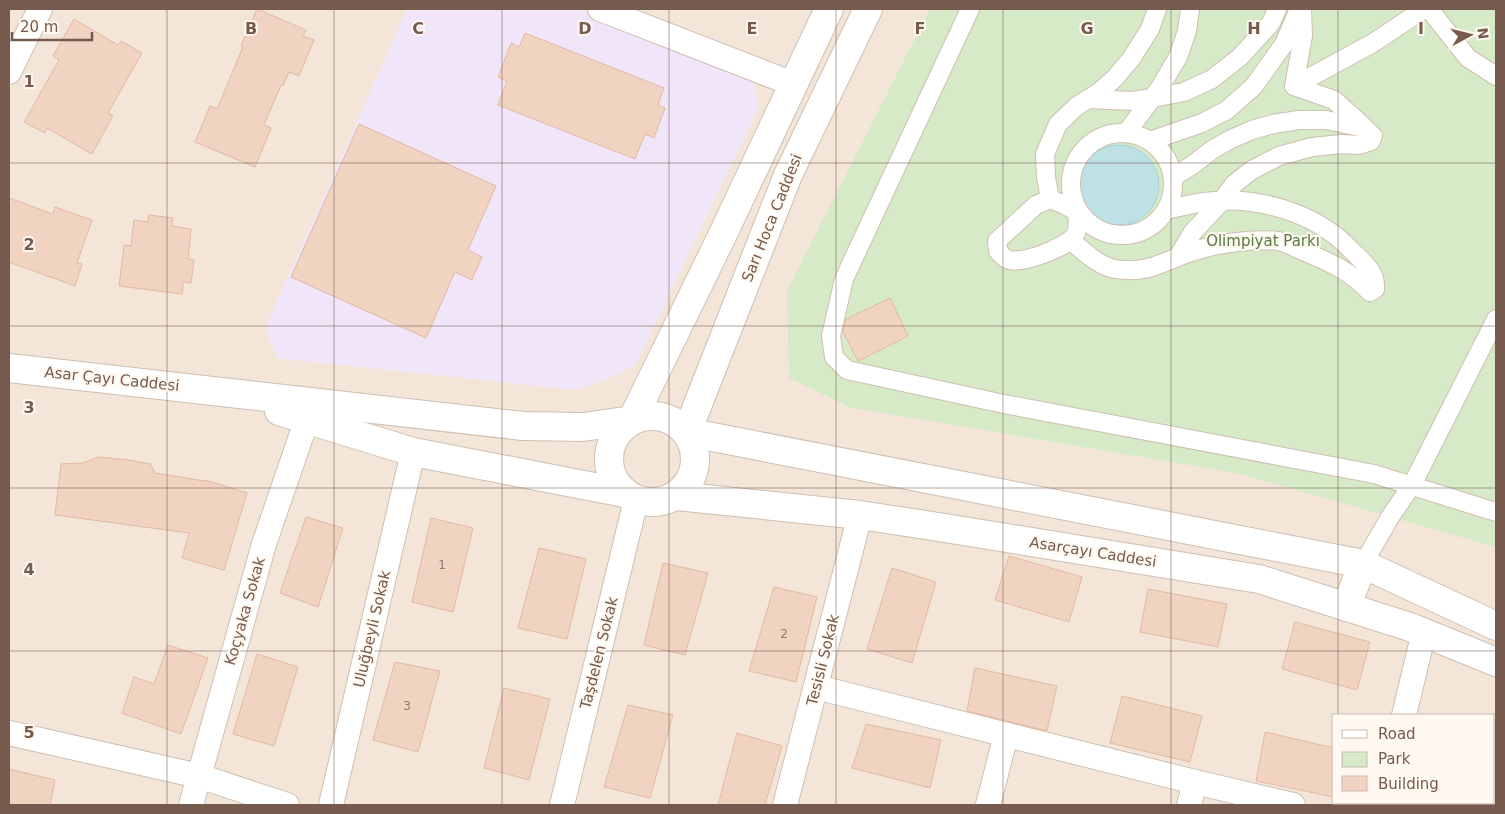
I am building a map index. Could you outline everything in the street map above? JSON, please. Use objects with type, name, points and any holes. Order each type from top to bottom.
[{"type":"street","points":[[9,72],[40,9]]},
{"type":"street","points":[[600,9],[793,84]]},
{"type":"street","points":[[630,496],[615,482],[610,469],[609,454],[613,440],[621,428],[632,420],[829,9]]},
{"type":"street","name":"Sarı Hoca Caddesi","points":[[687,432],[788,175],[868,9]]},
{"type":"street","points":[[970,9],[844,280],[831,336],[834,357],[847,370],[1004,404],[1374,474],[1496,512]]},
{"type":"street","points":[[1050,199],[1045,154],[1058,124],[1077,106],[1098,93],[1114,79],[1131,58],[1150,28],[1157,9]]},
{"type":"street","points":[[1126,133],[1152,98],[1178,57],[1187,31],[1190,9]]},
{"type":"street","points":[[1088,99],[1133,101],[1152,98],[1184,92],[1212,79],[1240,57],[1271,23],[1277,9]]},
{"type":"street","points":[[1294,86],[1303,36],[1300,9]]},
{"type":"street","points":[[1150,142],[1202,123],[1227,110],[1254,86],[1284,44],[1300,9]]},
{"type":"street","points":[[1294,86],[1373,43],[1424,9]]},
{"type":"street","points":[[1429,9],[1468,58],[1496,76]]},
{"type":"street","points":[[1178,257],[1193,232],[1221,202],[1234,184],[1252,170],[1279,156],[1312,147],[1342,144],[1359,145],[1370,141],[1373,136],[1334,100],[1294,86]]},
{"type":"street","points":[[1173,177],[1229,140],[1272,124],[1299,120],[1326,120],[1365,128]]},
{"type":"street","points":[[1150,142],[1138,135],[1120,132],[1102,136],[1087,146],[1076,160],[1070,177],[1071,195],[1078,212],[1077,233],[1071,241],[1050,251],[1017,261],[1007,260],[998,251],[997,240],[1036,205],[1050,199],[1078,212],[1090,225],[1104,233],[1119,236],[1136,234],[1150,228],[1162,218],[1170,203],[1173,188],[1172,172],[1166,157],[1150,142]]},
{"type":"street","points":[[1071,241],[1093,259],[1113,269],[1138,271],[1211,247],[1254,240],[1280,242],[1338,266],[1358,279],[1370,292],[1374,289],[1374,278],[1366,266],[1342,241],[1314,222],[1290,211],[1261,202],[1205,202],[1166,210]]},
{"type":"street","points":[[1346,607],[1363,564],[1390,517],[1412,485],[1496,318]]},
{"type":"street","name":"Asar Çayı Caddesi","points":[[9,368],[215,391]]},
{"type":"street","points":[[215,391],[523,426],[582,427],[647,416],[662,416],[676,422],[687,432],[696,454],[695,466],[692,478],[677,496],[664,502],[650,503],[630,496],[413,452],[215,391]]},
{"type":"street","name":"Koçyaka Sokak","points":[[191,805],[264,544],[307,419]]},
{"type":"street","points":[[687,432],[1363,564],[1496,626]]},
{"type":"street","name":"Uluğbeyli Sokak","points":[[330,805],[413,452]]},
{"type":"street","name":"Taşdelen Sokak","points":[[562,805],[630,496]]},
{"type":"street","name":"Asarçayı Caddesi","points":[[677,496],[860,515],[1259,579],[1424,632],[1496,662]]},
{"type":"street","name":"Tesisli Sokak","points":[[785,805],[860,515]]},
{"type":"street","points":[[1404,714],[1424,632]]},
{"type":"street","points":[[816,687],[1293,805]]},
{"type":"street","points":[[9,733],[199,776],[287,805]]},
{"type":"street","points":[[988,805],[1006,735]]},
{"type":"street","points":[[1189,805],[1195,782]]},
{"type":"shaded area","points":[[9,9],[1496,9],[1496,805],[9,805]]},
{"type":"shaded area","points":[[407,9],[580,9],[753,78],[759,106],[636,364],[607,379],[576,390],[277,358],[265,328]]},
{"type":"green space","name":"Olimpiyat Parkı","points":[[930,9],[1496,9],[1496,547],[1237,473],[851,408],[789,378],[787,291]]},
{"type":"water","points":[[1119,145],[1134,148],[1147,157],[1156,170],[1159,185],[1156,200],[1147,213],[1134,222],[1119,225],[1104,222],[1091,213],[1082,200],[1079,185],[1082,170],[1091,157],[1104,148]]},
{"type":"building","points":[[257,9],[306,30],[303,36],[314,40],[299,76],[289,72],[283,86],[281,85],[264,125],[271,128],[255,167],[195,142],[210,106],[217,109]]},
{"type":"building","points":[[74,19],[118,45],[121,41],[142,53],[108,113],[113,116],[92,154],[47,128],[45,133],[24,122],[59,60],[53,56]]},
{"type":"building","points":[[525,33],[664,88],[658,105],[665,108],[654,138],[645,134],[635,159],[498,105],[507,81],[498,77],[511,43],[519,47]]},
{"type":"building","points":[[359,124],[496,186],[468,250],[482,257],[472,280],[455,272],[426,338],[291,277]]},
{"type":"building","points":[[9,198],[53,214],[55,207],[92,220],[77,263],[82,264],[75,286],[9,262]]},
{"type":"building","points":[[149,215],[173,218],[172,226],[191,229],[188,259],[194,260],[191,283],[183,282],[182,294],[119,286],[124,245],[131,246],[134,220],[148,222]]},
{"type":"building","points":[[890,298],[908,336],[858,361],[843,332],[846,319]]},
{"type":"building","points":[[98,457],[150,464],[155,473],[205,480],[247,493],[224,570],[182,558],[189,533],[55,515],[61,464],[83,463]]},
{"type":"building","points":[[306,517],[343,528],[318,607],[280,593]]},
{"type":"building","points":[[431,518],[473,528],[453,612],[412,602]]},
{"type":"building","points":[[539,548],[586,559],[567,639],[518,628]]},
{"type":"building","points":[[1009,556],[1082,577],[1069,622],[995,600]]},
{"type":"building","points":[[663,563],[708,573],[685,655],[644,645]]},
{"type":"building","points":[[892,568],[936,582],[912,663],[867,649]]},
{"type":"building","points":[[774,587],[817,597],[796,682],[749,671]]},
{"type":"building","points":[[1148,589],[1227,604],[1218,647],[1140,632]]},
{"type":"building","points":[[1295,622],[1370,642],[1357,690],[1282,669]]},
{"type":"building","points":[[168,645],[208,658],[181,734],[122,713],[134,677],[154,684]]},
{"type":"building","points":[[257,654],[298,667],[274,746],[233,734]]},
{"type":"building","points":[[395,662],[440,671],[418,752],[373,740]]},
{"type":"building","points":[[975,668],[1057,686],[1047,731],[967,711]]},
{"type":"building","points":[[504,688],[550,699],[529,780],[484,768]]},
{"type":"building","points":[[1122,696],[1202,716],[1190,762],[1110,743]]},
{"type":"building","points":[[628,705],[673,715],[650,798],[604,787]]},
{"type":"building","points":[[866,724],[941,740],[930,788],[852,768]]},
{"type":"building","points":[[1265,732],[1332,748],[1332,797],[1256,781]]},
{"type":"building","points":[[737,733],[782,746],[765,805],[718,805]]},
{"type":"building","points":[[9,769],[55,780],[50,805],[9,805]]}]
